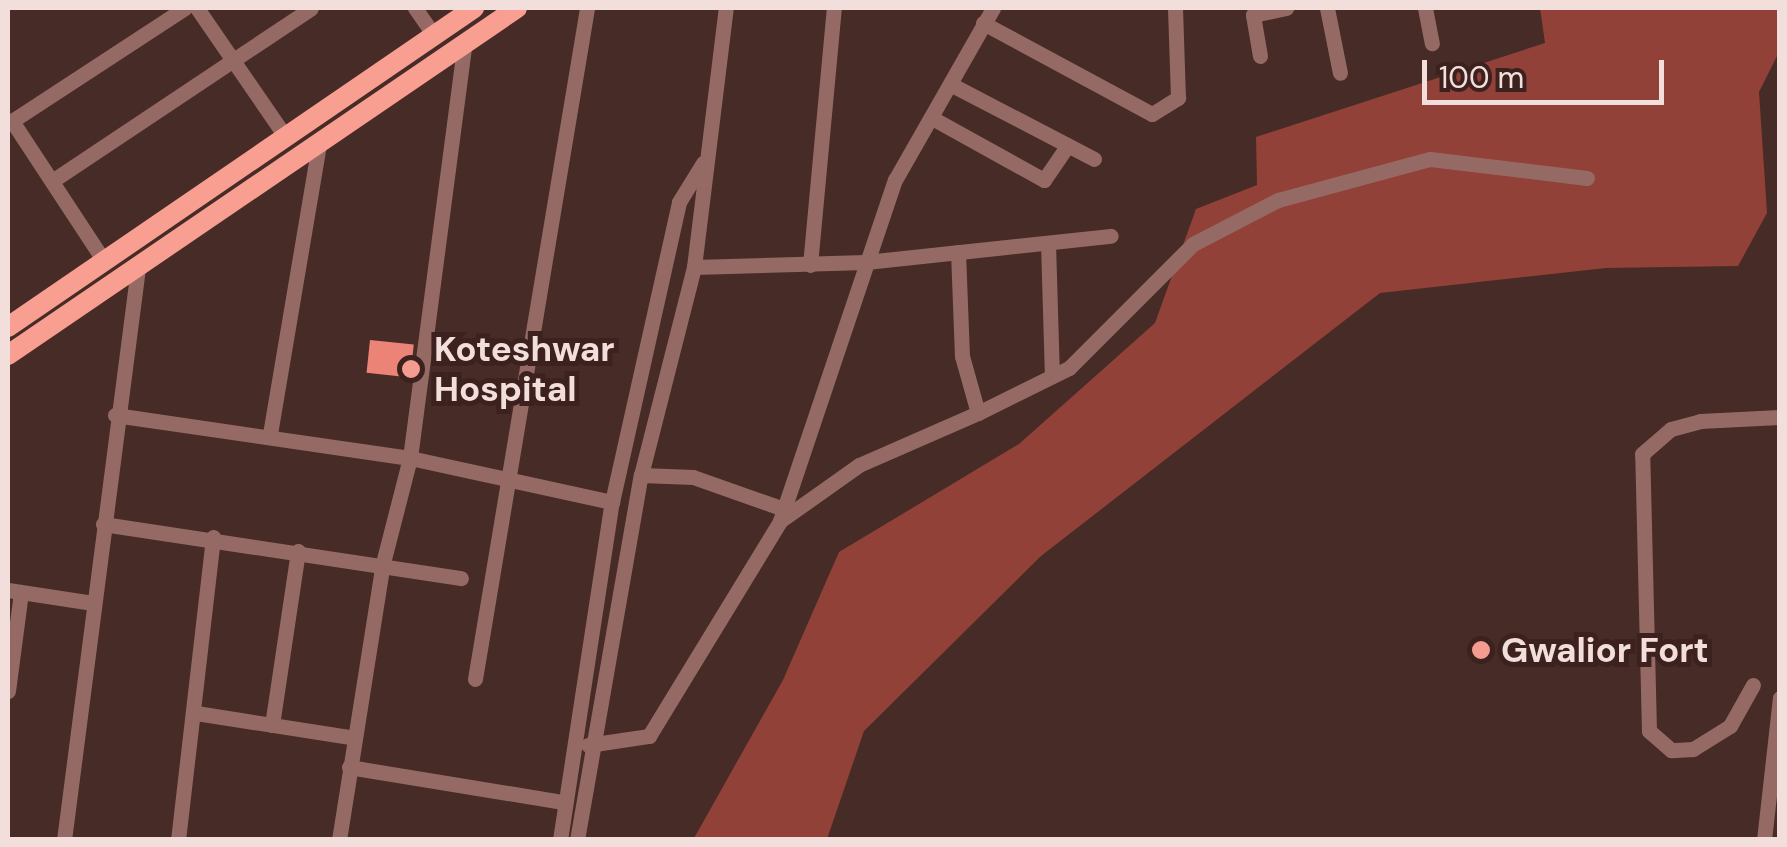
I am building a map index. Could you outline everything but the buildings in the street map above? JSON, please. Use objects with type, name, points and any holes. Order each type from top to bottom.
[{"type":"main road","points":[[8,327],[474,8]]},
{"type":"main road","points":[[8,354],[516,8]]},
{"type":"street","points":[[104,261],[10,118],[186,8]]},
{"type":"street","points":[[197,8],[285,136]]},
{"type":"street","points":[[52,181],[310,8]]},
{"type":"street","points":[[415,8],[433,34]]},
{"type":"street","points":[[475,679],[587,8]]},
{"type":"street","points":[[578,840],[588,745],[640,475],[694,267],[703,163],[726,8]]},
{"type":"street","points":[[810,265],[834,8]]},
{"type":"street","points":[[588,745],[649,736],[782,515],[895,180],[993,8]]},
{"type":"street","points":[[983,23],[1152,114],[1178,98],[1175,8]]},
{"type":"street","points":[[1260,56],[1256,11],[1286,8]]},
{"type":"street","points":[[1327,8],[1340,73]]},
{"type":"street","points":[[1426,8],[1432,43]]},
{"type":"street","points":[[339,840],[383,563],[410,458],[466,41]]},
{"type":"street","points":[[952,85],[1094,158]]},
{"type":"street","points":[[932,118],[1044,180],[1068,145]]},
{"type":"street","points":[[270,434],[319,143]]},
{"type":"street","points":[[782,515],[860,465],[1052,376],[1193,244],[1278,200],[1430,159],[1586,178]]},
{"type":"street","points":[[560,840],[612,502],[680,202],[703,163]]},
{"type":"street","points":[[694,267],[866,262],[1111,236]]},
{"type":"street","points":[[1048,243],[1052,376]]},
{"type":"street","points":[[958,252],[962,356],[978,413]]},
{"type":"street","points":[[64,840],[115,416],[138,268]]},
{"type":"street","points":[[115,416],[270,434],[410,458],[509,476],[612,502]]},
{"type":"street","points":[[1753,685],[1730,726],[1693,749],[1671,750],[1649,731],[1642,454],[1671,429],[1700,421],[1780,417]]},
{"type":"street","points":[[640,475],[694,477],[782,515]]},
{"type":"street","points":[[104,524],[383,563],[461,578]]},
{"type":"street","points":[[178,840],[196,712],[213,538]]},
{"type":"street","points":[[272,725],[298,551]]},
{"type":"street","points":[[8,691],[14,591],[94,603]]},
{"type":"street","points":[[1764,840],[1780,698]]},
{"type":"street","points":[[196,712],[355,738]]},
{"type":"street","points":[[350,768],[563,802]]},
{"type":"shaded area","points":[[1540,8],[1779,8],[1779,52],[1759,92],[1767,213],[1738,266],[1606,268],[1380,293],[1041,556],[864,731],[827,839],[693,840],[783,680],[839,552],[1019,444],[1155,323],[1196,209],[1257,185],[1256,137],[1545,43]]},
{"type":"place","name":"Koteshwar Hospital","points":[[411,369]]},
{"type":"place","name":"Gwalior Fort","points":[[1481,650]]}]
